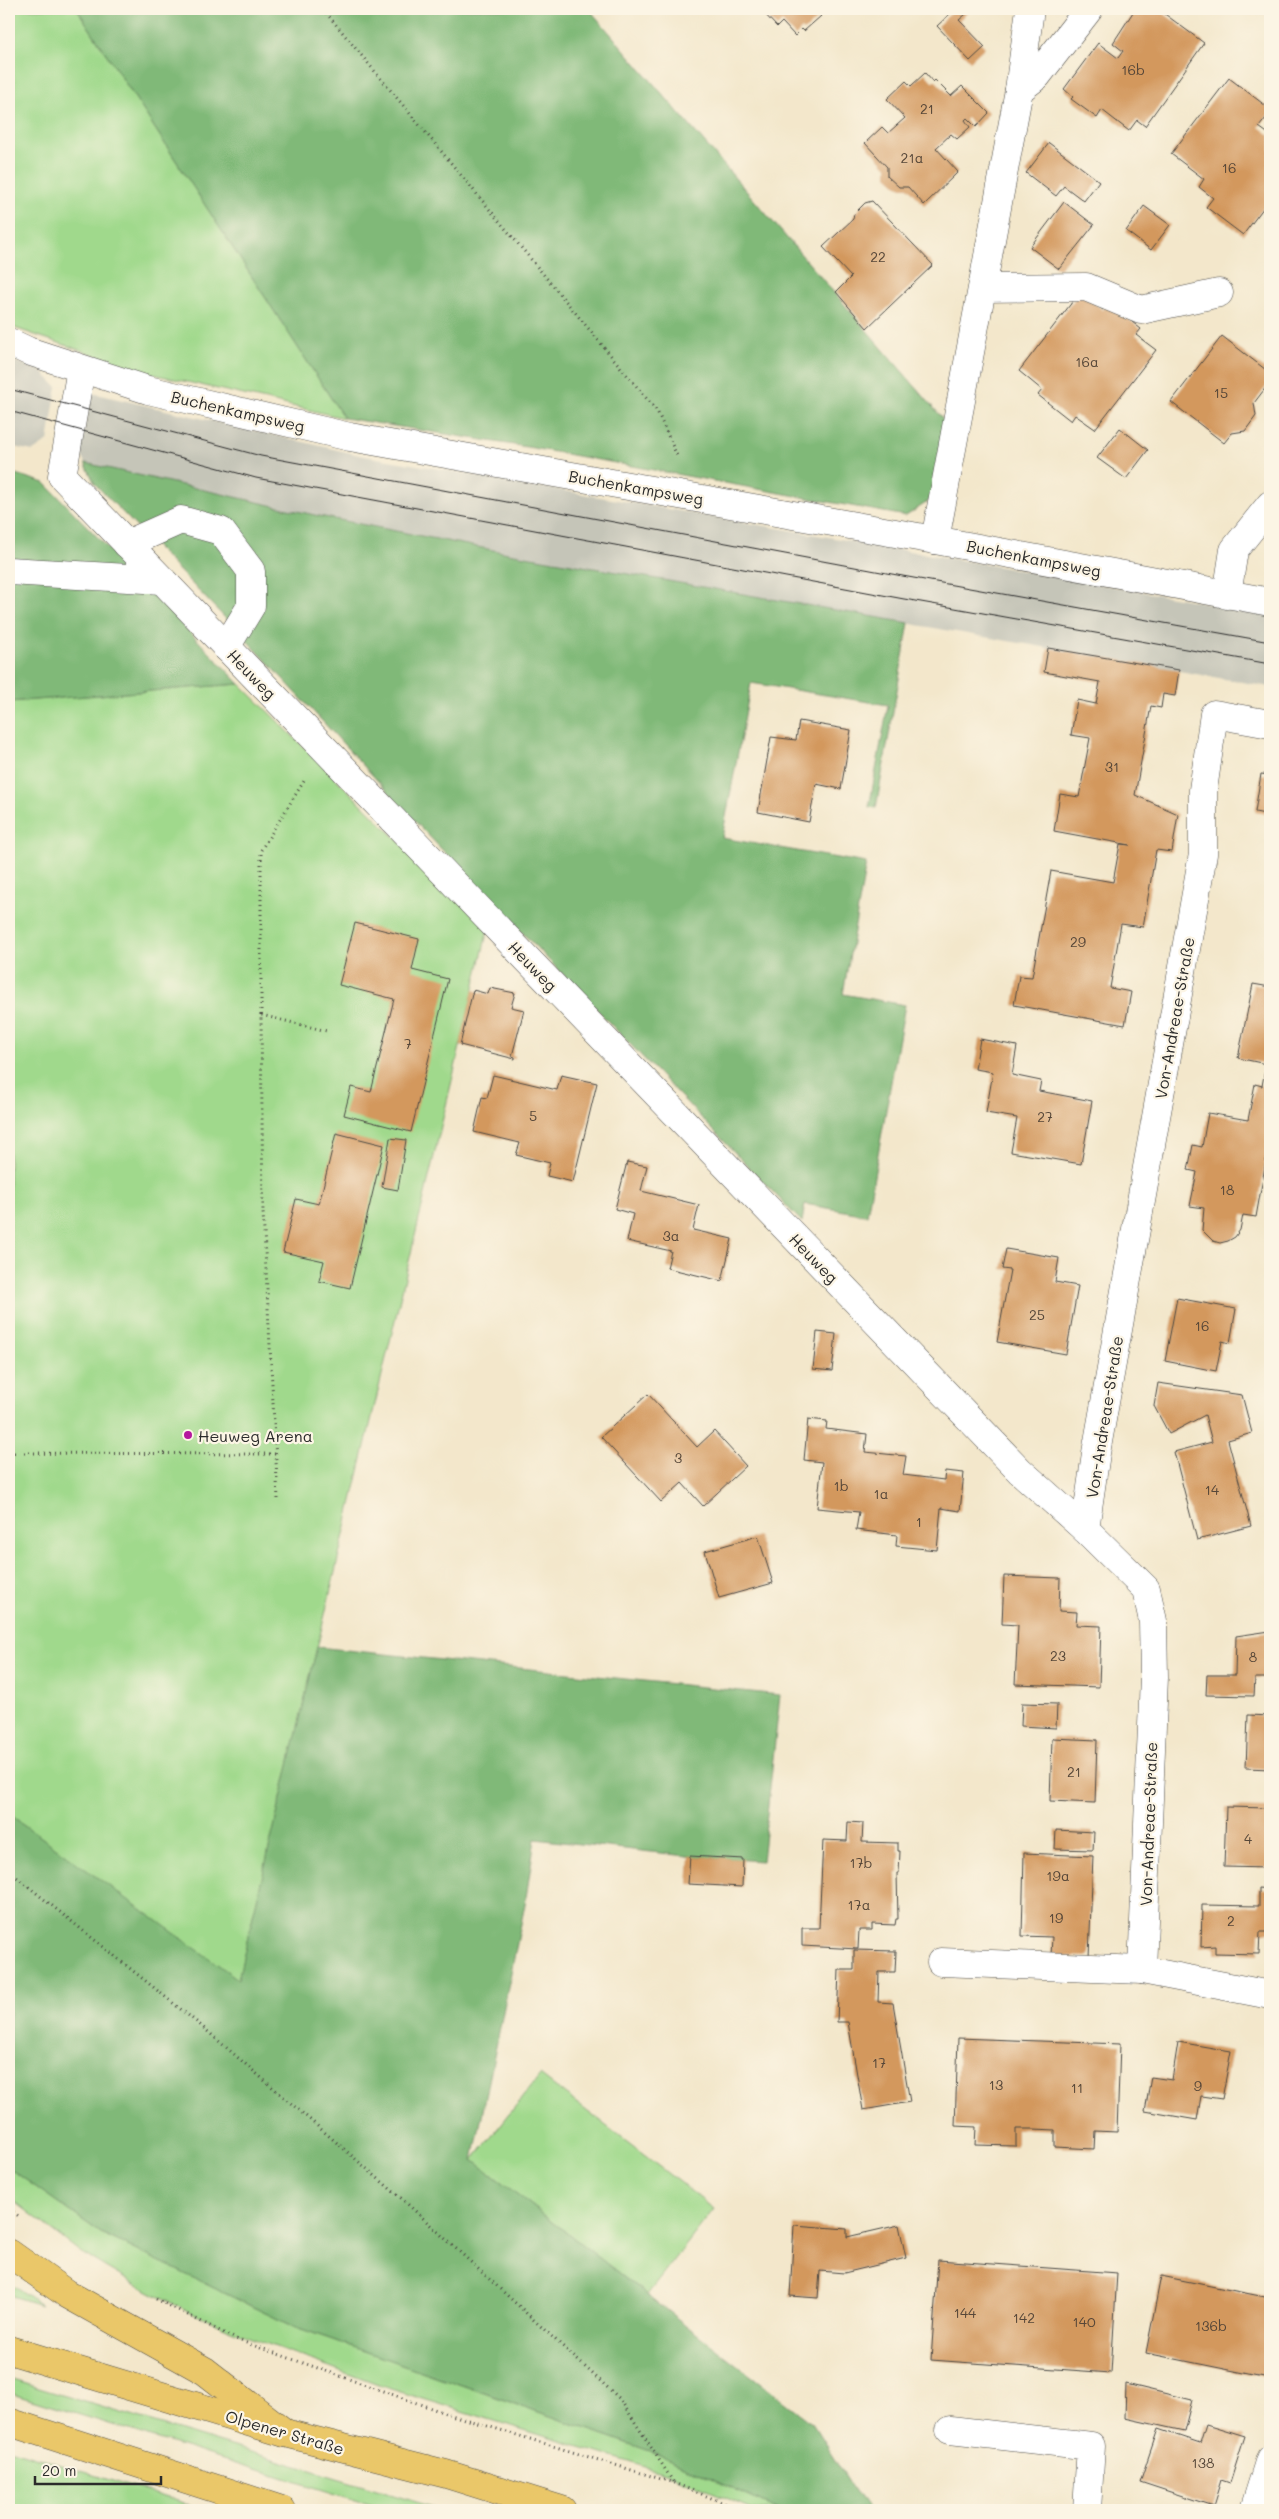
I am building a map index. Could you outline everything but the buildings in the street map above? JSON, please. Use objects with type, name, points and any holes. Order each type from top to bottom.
[{"type":"main road","points":[[9,2254],[67,2294],[205,2371],[285,2433]]},
{"type":"main road","name":"Olpener Straße","points":[[9,2350],[285,2433],[446,2474],[562,2510]]},
{"type":"main road","points":[[9,2422],[282,2510]]},
{"type":"street","points":[[935,540],[1019,90],[1030,9]]},
{"type":"street","points":[[1019,90],[1037,76],[1089,9]]},
{"type":"street","points":[[982,288],[1086,286],[1142,310],[1219,293]]},
{"type":"street","name":"Buchenkampsweg","points":[[9,342],[148,390],[350,437],[935,540],[1270,602]]},
{"type":"street","name":"Heuweg","points":[[81,368],[62,476],[1020,1471],[1086,1529]]},
{"type":"street","points":[[1227,595],[1234,550],[1270,505]]},
{"type":"street","points":[[127,544],[181,520],[221,531],[251,572],[251,606],[226,646]]},
{"type":"street","points":[[9,571],[162,580]]},
{"type":"street","name":"Von-Andreae-Straße","points":[[1142,1970],[1154,1677],[1154,1621],[1146,1590],[1086,1529],[1096,1453],[1203,854],[1203,790],[1214,714],[1270,724]]},
{"type":"street","points":[[941,1962],[1142,1970],[1270,1995]]},
{"type":"street","points":[[950,2430],[1091,2446],[1087,2510]]},
{"type":"street","points":[[1254,2510],[1270,2459]]},
{"type":"path","points":[[324,9],[657,411],[678,456],[676,494]]},
{"type":"path","points":[[278,1500],[263,1212],[261,850],[325,750]]},
{"type":"path","points":[[261,1015],[327,1031]]},
{"type":"path","points":[[9,1453],[276,1454]]},
{"type":"path","points":[[9,1871],[199,2024],[402,2199],[620,2399],[674,2483]]},
{"type":"path","points":[[9,2209],[24,2220]]},
{"type":"path","points":[[151,2297],[256,2347],[448,2414],[674,2483],[741,2510]]},
{"type":"shaded area","points":[[9,360],[38,368],[57,387],[48,441],[33,451],[9,446]]},
{"type":"shaded area","points":[[92,393],[359,455],[1270,614],[1270,687],[508,553],[319,516],[85,463],[79,450]]},
{"type":"green space","points":[[9,9],[77,9],[344,418],[144,372],[9,326]]},
{"type":"green space","points":[[77,9],[589,9],[945,421],[935,497],[906,516],[533,448],[344,418]]},
{"type":"green space","points":[[85,463],[319,516],[508,553],[909,623],[876,808],[869,807],[888,705],[751,683],[722,838],[866,863],[843,994],[905,1005],[867,1215],[805,1204],[802,1222],[425,832],[260,654],[95,484]]},
{"type":"green space","points":[[9,472],[45,483],[240,684],[9,702]]},
{"type":"green space","name":"Heuweg Arena","points":[[240,684],[488,929],[238,1980],[9,1814],[9,702]]},
{"type":"green space","points":[[317,1647],[780,1695],[762,1861],[687,1856],[535,1839],[525,1904],[473,2160],[812,2423],[867,2510],[778,2510],[653,2452],[290,2325],[101,2233],[9,2168],[9,1814],[238,1979]]},
{"type":"green space","points":[[540,2075],[714,2209],[647,2295],[473,2160]]},
{"type":"green space","points":[[9,2168],[101,2233],[290,2325],[653,2452],[778,2510],[755,2510],[674,2476],[381,2386],[249,2337],[191,2313],[122,2277],[80,2252],[9,2197]]},
{"type":"green space","points":[[9,2282],[41,2305],[9,2295]]},
{"type":"green space","points":[[9,2379],[443,2510],[388,2510],[9,2393]]},
{"type":"green space","points":[[9,2449],[207,2510],[9,2510]]},
{"type":"tram line","points":[[9,389],[261,456],[908,577],[1270,642]]},
{"type":"tram line","points":[[9,411],[256,478],[904,599],[1270,664]]},
{"type":"place","name":"Heuweg Arena","points":[[188,1435]]}]
